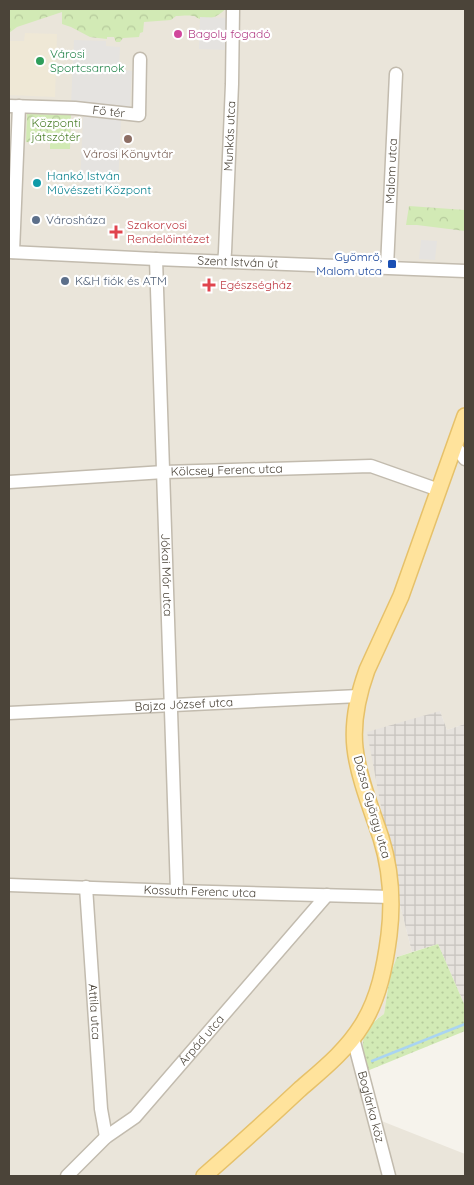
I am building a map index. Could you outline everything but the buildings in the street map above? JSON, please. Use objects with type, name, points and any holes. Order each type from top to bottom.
[{"type":"main road","name":"Dózsa György utca","points":[[204,1176],[341,1052],[353,1038],[377,994],[384,966],[390,924],[390,874],[385,851],[360,772],[355,748],[354,725],[359,696],[367,670],[401,596],[465,416]]},
{"type":"street","name":"Munkás utca","points":[[224,262],[232,104],[234,9]]},
{"type":"street","name":"Fő tér","points":[[11,252],[14,106],[75,108],[139,115],[140,60]]},
{"type":"street","name":"Malom utca","points":[[387,267],[396,74]]},
{"type":"street","name":"Szent István út","points":[[11,252],[465,271]]},
{"type":"street","name":"Jókai Mór utca","points":[[156,259],[177,892]]},
{"type":"street","points":[[455,446],[465,459]]},
{"type":"street","name":"Kölcsey Ferenc utca","points":[[9,482],[164,472],[371,466],[439,490]]},
{"type":"street","name":"Bajza József utca","points":[[9,713],[359,696]]},
{"type":"street","name":"Kossuth Ferenc utca","points":[[9,885],[177,892],[391,897]]},
{"type":"street","name":"Attila utca","points":[[86,888],[100,1109],[106,1137]]},
{"type":"street","name":"Árpád utca","points":[[67,1176],[106,1137],[135,1117],[327,896]]},
{"type":"street","name":"Boglárka köz","points":[[353,1038],[359,1055],[388,1176]]},
{"type":"shaded area","points":[[9,9],[465,9],[465,724],[447,730],[440,711],[398,897],[412,952],[397,957],[390,975],[384,1014],[371,1023],[367,1071],[379,1120],[465,1154],[465,1176],[9,1176]]},
{"type":"shaded area","points":[[200,17],[227,18],[226,50],[199,49]]},
{"type":"shaded area","name":"Városi Sportcsarnok","points":[[25,33],[57,34],[55,97],[9,95],[9,41],[24,41]]},
{"type":"shaded area","points":[[74,40],[106,41],[106,46],[120,47],[119,69],[132,71],[130,107],[71,104]]},
{"type":"shaded area","points":[[83,117],[121,118],[118,187],[80,185]]},
{"type":"shaded area","points":[[421,240],[437,241],[435,260],[419,259]]},
{"type":"shaded area","points":[[440,711],[447,730],[465,724],[465,1006],[438,944],[412,952],[398,897],[367,732]]},
{"type":"green space","points":[[9,9],[225,9],[207,19],[200,19],[195,16],[176,16],[171,20],[144,22],[143,32],[140,33],[139,37],[123,38],[120,42],[116,42],[114,37],[107,37],[107,39],[90,37],[62,24],[62,12],[17,27],[9,33]]},
{"type":"green space","name":"Központi játszótér","points":[[27,114],[71,115],[70,149],[50,149],[50,143],[26,142]]},
{"type":"green space","points":[[409,206],[465,210],[465,231],[406,225]]},
{"type":"green space","points":[[438,944],[465,1006],[465,1031],[367,1071],[363,1045],[365,1033],[384,1014],[390,975],[397,957]]},
{"type":"waterway","points":[[372,1061],[465,1024]]},
{"type":"place","name":"Bagoly fogadó","points":[[178,34]]},
{"type":"place","name":"Városi Sportcsarnok","points":[[40,61]]},
{"type":"place","name":"Városi Könyvtár","points":[[128,139]]},
{"type":"place","name":"Hankó István Művészeti Központ","points":[[37,183]]},
{"type":"place","name":"Városháza","points":[[36,220]]},
{"type":"place","name":"Szakorvosi Rendelőintézet","points":[[116,232]]},
{"type":"place","name":"Gyömrő, Malom utca","points":[[392,264]]},
{"type":"place","name":"K&H fiók és ATM","points":[[65,281]]},
{"type":"place","name":"Egészségház","points":[[209,285]]}]
